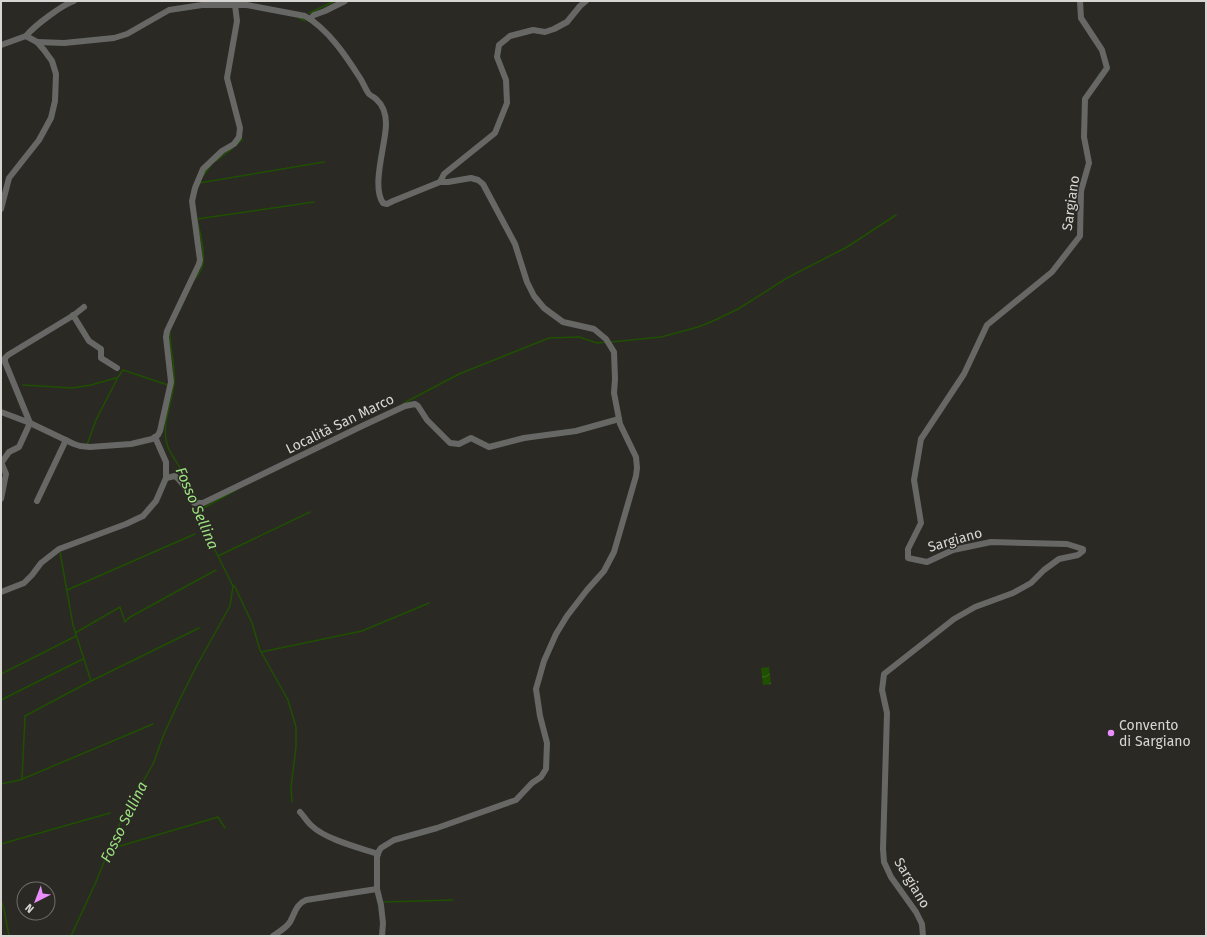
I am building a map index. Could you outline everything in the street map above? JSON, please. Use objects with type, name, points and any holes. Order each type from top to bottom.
[{"type":"street","points":[[1,45],[26,36],[54,13],[74,1]]},
{"type":"street","points":[[310,19],[314,15],[325,12],[345,1]]},
{"type":"street","points":[[440,182],[444,174],[495,132],[506,103],[506,80],[497,57],[499,45],[510,36],[533,30],[545,32],[554,29],[567,22],[586,1]]},
{"type":"street","name":"Sargiano","points":[[923,936],[922,924],[916,912],[891,877],[884,862],[883,849],[887,713],[882,690],[884,674],[954,619],[975,608],[1013,593],[1030,583],[1059,559],[1078,555],[1083,551],[1082,549],[1067,544],[991,542],[953,550],[927,562],[908,558],[908,549],[921,524],[914,480],[921,439],[964,374],[987,324],[1052,272],[1080,236],[1081,191],[1089,163],[1084,137],[1085,99],[1107,68],[1102,50],[1081,18],[1080,1]]},
{"type":"street","points":[[37,42],[64,43],[114,38],[127,34],[169,10],[202,5],[237,5],[305,16],[333,40],[360,78],[369,94],[377,100],[384,111],[386,124],[379,185],[380,199],[383,203],[387,204],[440,182],[471,178],[478,180],[483,184],[515,244],[527,282],[534,296],[544,308],[563,322],[594,329],[606,339],[614,352],[614,393],[619,419],[636,456],[636,476],[614,552],[604,571],[567,616],[556,634],[544,661],[536,689],[540,716],[547,743],[547,764],[544,774],[528,787],[516,800],[437,828],[394,840],[381,848],[378,854],[377,889],[383,923],[382,936]]},
{"type":"street","points":[[1,412],[30,423],[80,446],[96,447],[131,444],[152,439],[160,431],[172,382],[166,338],[167,331],[200,260],[192,201],[194,192],[203,169],[222,151],[237,141],[240,132],[236,110],[227,83],[237,21],[237,5]]},
{"type":"street","points":[[1,209],[9,178],[39,140],[50,118],[56,101],[56,74],[52,61],[37,42],[26,36]]},
{"type":"street","points":[[1,499],[6,474],[1,462],[9,452],[19,447],[30,423],[5,358],[84,307]]},
{"type":"street","points":[[72,315],[89,341],[101,349],[101,358],[117,368]]},
{"type":"street","name":"Località San Marco","points":[[166,478],[175,476],[181,481],[194,503],[203,503],[360,427],[405,406],[415,404],[427,420],[450,443],[459,444],[471,438],[489,447],[524,438],[576,431],[619,419]]},
{"type":"street","points":[[1,592],[24,582],[58,549],[143,516],[156,501],[166,478],[166,462],[155,437]]},
{"type":"street","points":[[37,501],[66,440]]},
{"type":"street","points":[[300,812],[312,826],[321,833],[351,846],[378,854]]},
{"type":"street","points":[[273,936],[285,928],[290,922],[298,906],[306,900],[377,889]]},
{"type":"water","points":[[769,667],[771,684],[763,685],[761,668]]},
{"type":"waterway","points":[[309,13],[335,1]]},
{"type":"waterway","points":[[299,18],[305,21]]},
{"type":"waterway","name":"Fosso Sellina","points":[[236,145],[242,140],[241,137]]},
{"type":"waterway","name":"Fosso Sellina","points":[[216,161],[233,148]]},
{"type":"waterway","points":[[199,183],[324,162]]},
{"type":"waterway","name":"Fosso Sellina","points":[[203,176],[211,165]]},
{"type":"waterway","points":[[197,219],[314,202]]},
{"type":"waterway","points":[[611,342],[661,337],[698,327],[713,321],[738,309],[787,278],[847,247],[896,215]]},
{"type":"waterway","name":"Fosso Sellina","points":[[196,278],[203,262],[202,243],[197,220]]},
{"type":"waterway","name":"Fosso Sellina","points":[[170,329],[174,384],[167,415],[165,431],[166,439],[170,451],[197,500]]},
{"type":"waterway","points":[[404,403],[459,374],[549,338],[579,337],[597,343],[605,342]]},
{"type":"waterway","points":[[87,445],[96,420],[123,370],[168,385]]},
{"type":"waterway","points":[[23,385],[72,388],[91,385],[116,378]]},
{"type":"waterway","points":[[200,510],[236,490]]},
{"type":"waterway","name":"Fosso Sellina","points":[[71,936],[95,884],[120,823],[153,764],[164,734],[180,699],[230,606],[233,586],[212,544],[198,504]]},
{"type":"waterway","points":[[218,556],[310,512]]},
{"type":"waterway","points":[[67,590],[195,534]]},
{"type":"waterway","points":[[60,552],[73,625],[91,681]]},
{"type":"waterway","points":[[75,633],[120,607],[125,622],[130,617],[216,570]]},
{"type":"waterway","points":[[233,585],[252,623],[260,650],[288,700],[296,727],[296,747],[291,787],[292,802]]},
{"type":"waterway","points":[[261,652],[362,631],[429,603]]},
{"type":"waterway","points":[[22,779],[25,716],[89,682],[199,628]]},
{"type":"waterway","points":[[1,674],[76,636]]},
{"type":"waterway","points":[[1,700],[83,659]]},
{"type":"waterway","points":[[1,784],[20,780],[153,724]]},
{"type":"waterway","points":[[1,844],[110,813]]},
{"type":"waterway","points":[[110,849],[218,817],[225,828]]},
{"type":"waterway","points":[[1,900],[9,936]]},
{"type":"waterway","points":[[383,902],[453,900]]},
{"type":"place","name":"Convento di Sargiano","points":[[1111,733]]}]
